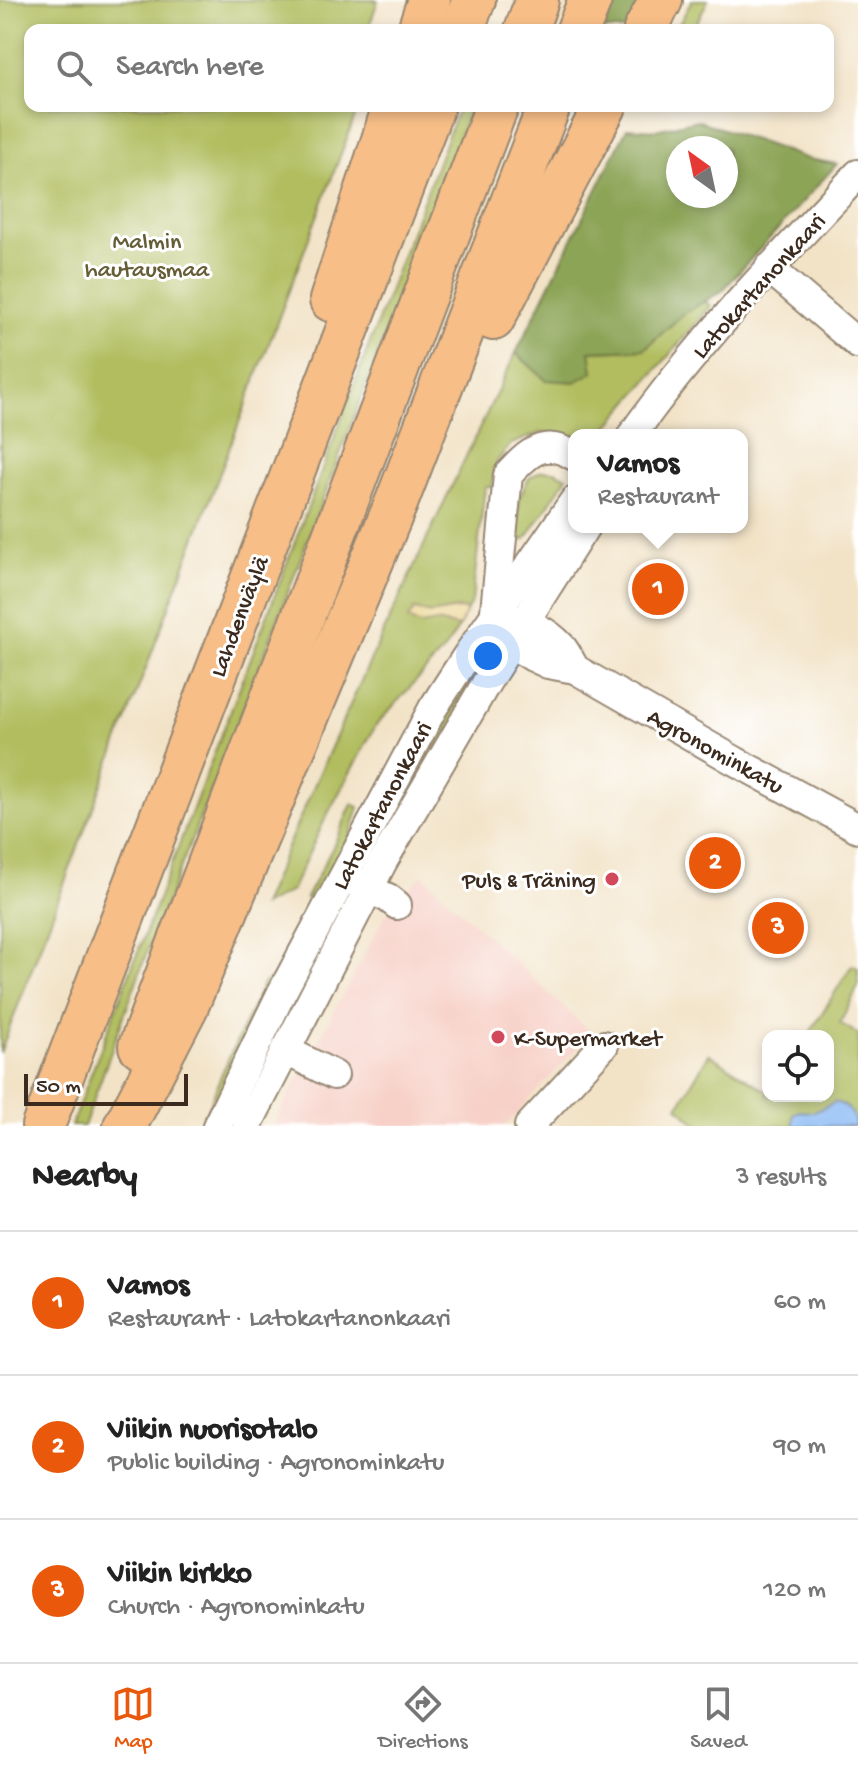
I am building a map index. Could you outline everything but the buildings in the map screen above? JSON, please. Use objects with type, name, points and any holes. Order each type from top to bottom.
[{"type":"highway","points":[[421,24],[429,0]]},
{"type":"highway","points":[[464,24],[474,0]]},
{"type":"highway","points":[[528,24],[537,0]]},
{"type":"highway","points":[[580,24],[590,0]]},
{"type":"highway","points":[[648,24],[661,0]]},
{"type":"highway","points":[[240,612],[328,309],[392,112]]},
{"type":"highway","name":"Lahdenväylä","points":[[43,1126],[431,112]]},
{"type":"highway","points":[[111,1126],[495,112]]},
{"type":"highway","points":[[125,1126],[187,1006],[397,501],[547,112]]},
{"type":"highway","points":[[397,501],[602,112]]},
{"type":"street","name":"Latokartanonkaari","points":[[636,429],[769,268],[858,174]]},
{"type":"street","points":[[769,268],[858,344]]},
{"type":"street","points":[[517,632],[495,616],[508,475],[532,452],[546,447],[568,453]]},
{"type":"street","name":"Latokartanonkaari","points":[[247,1126],[285,1050],[433,708],[568,510]]},
{"type":"street","name":"Latokartanonkaari","points":[[217,1126],[281,994],[581,533]]},
{"type":"street","name":"Agronominkatu","points":[[517,632],[548,664],[575,669],[858,828]]},
{"type":"street","points":[[356,882],[397,905]]},
{"type":"street","points":[[529,1126],[604,1045]]},
{"type":"street","points":[[285,1050],[334,1075]]},
{"type":"shaded area","points":[[422,875],[591,1033],[505,1126],[273,1126],[386,914]]},
{"type":"green space","name":"Malmin hautausmaa","points":[[0,0],[378,0],[370,24],[24,24],[24,112],[357,112],[0,1053]]},
{"type":"green space","points":[[614,0],[642,0],[630,24],[606,24]]},
{"type":"green space","points":[[692,0],[708,0],[696,24],[679,24]]},
{"type":"green space","points":[[457,112],[469,112],[273,632],[143,963],[84,1126],[71,1126]]},
{"type":"green space","points":[[697,120],[808,159],[837,164],[722,291],[683,314],[644,349],[590,351],[593,372],[575,382],[546,380],[516,353],[627,128],[656,130]]},
{"type":"green space","points":[[705,301],[711,306],[606,429],[568,429],[568,436],[540,433],[511,444],[497,461],[492,487],[485,487],[472,601],[467,610],[431,614],[414,610],[420,625],[437,621],[459,627],[444,650],[376,725],[326,817],[291,891],[262,906],[385,628],[516,353],[546,380],[589,351],[645,349],[683,314]]},
{"type":"green space","points":[[541,471],[555,471],[567,477],[530,533],[520,540],[516,538],[520,496],[529,478]]},
{"type":"green space","points":[[469,666],[483,676],[425,769],[419,765],[431,729]]},
{"type":"green space","points":[[352,804],[359,807],[346,850],[316,911],[306,898]]},
{"type":"green space","points":[[852,965],[858,968],[858,987],[840,1023],[858,1034],[858,1126],[699,1126],[678,1107],[709,1054],[762,1088],[762,1102],[834,1102],[834,1030],[812,1030]]},
{"type":"green space","points":[[285,970],[206,1124],[204,1120],[222,1073],[263,984]]},
{"type":"sand","points":[[414,610],[431,614],[467,610],[459,627],[437,622],[420,625],[408,619]]},
{"type":"water","points":[[835,1102],[849,1110],[856,1126],[793,1126],[793,1114],[813,1112]]},
{"type":"place","name":"Vamos","points":[[658,589]]},
{"type":"place","name":"Viikin nuorisotalo","points":[[715,863]]},
{"type":"place","name":"Puls & Träning","points":[[612,879]]},
{"type":"place","name":"Viikin kirkko","points":[[778,928]]},
{"type":"place","name":"K-Supermarket","points":[[498,1037]]}]
